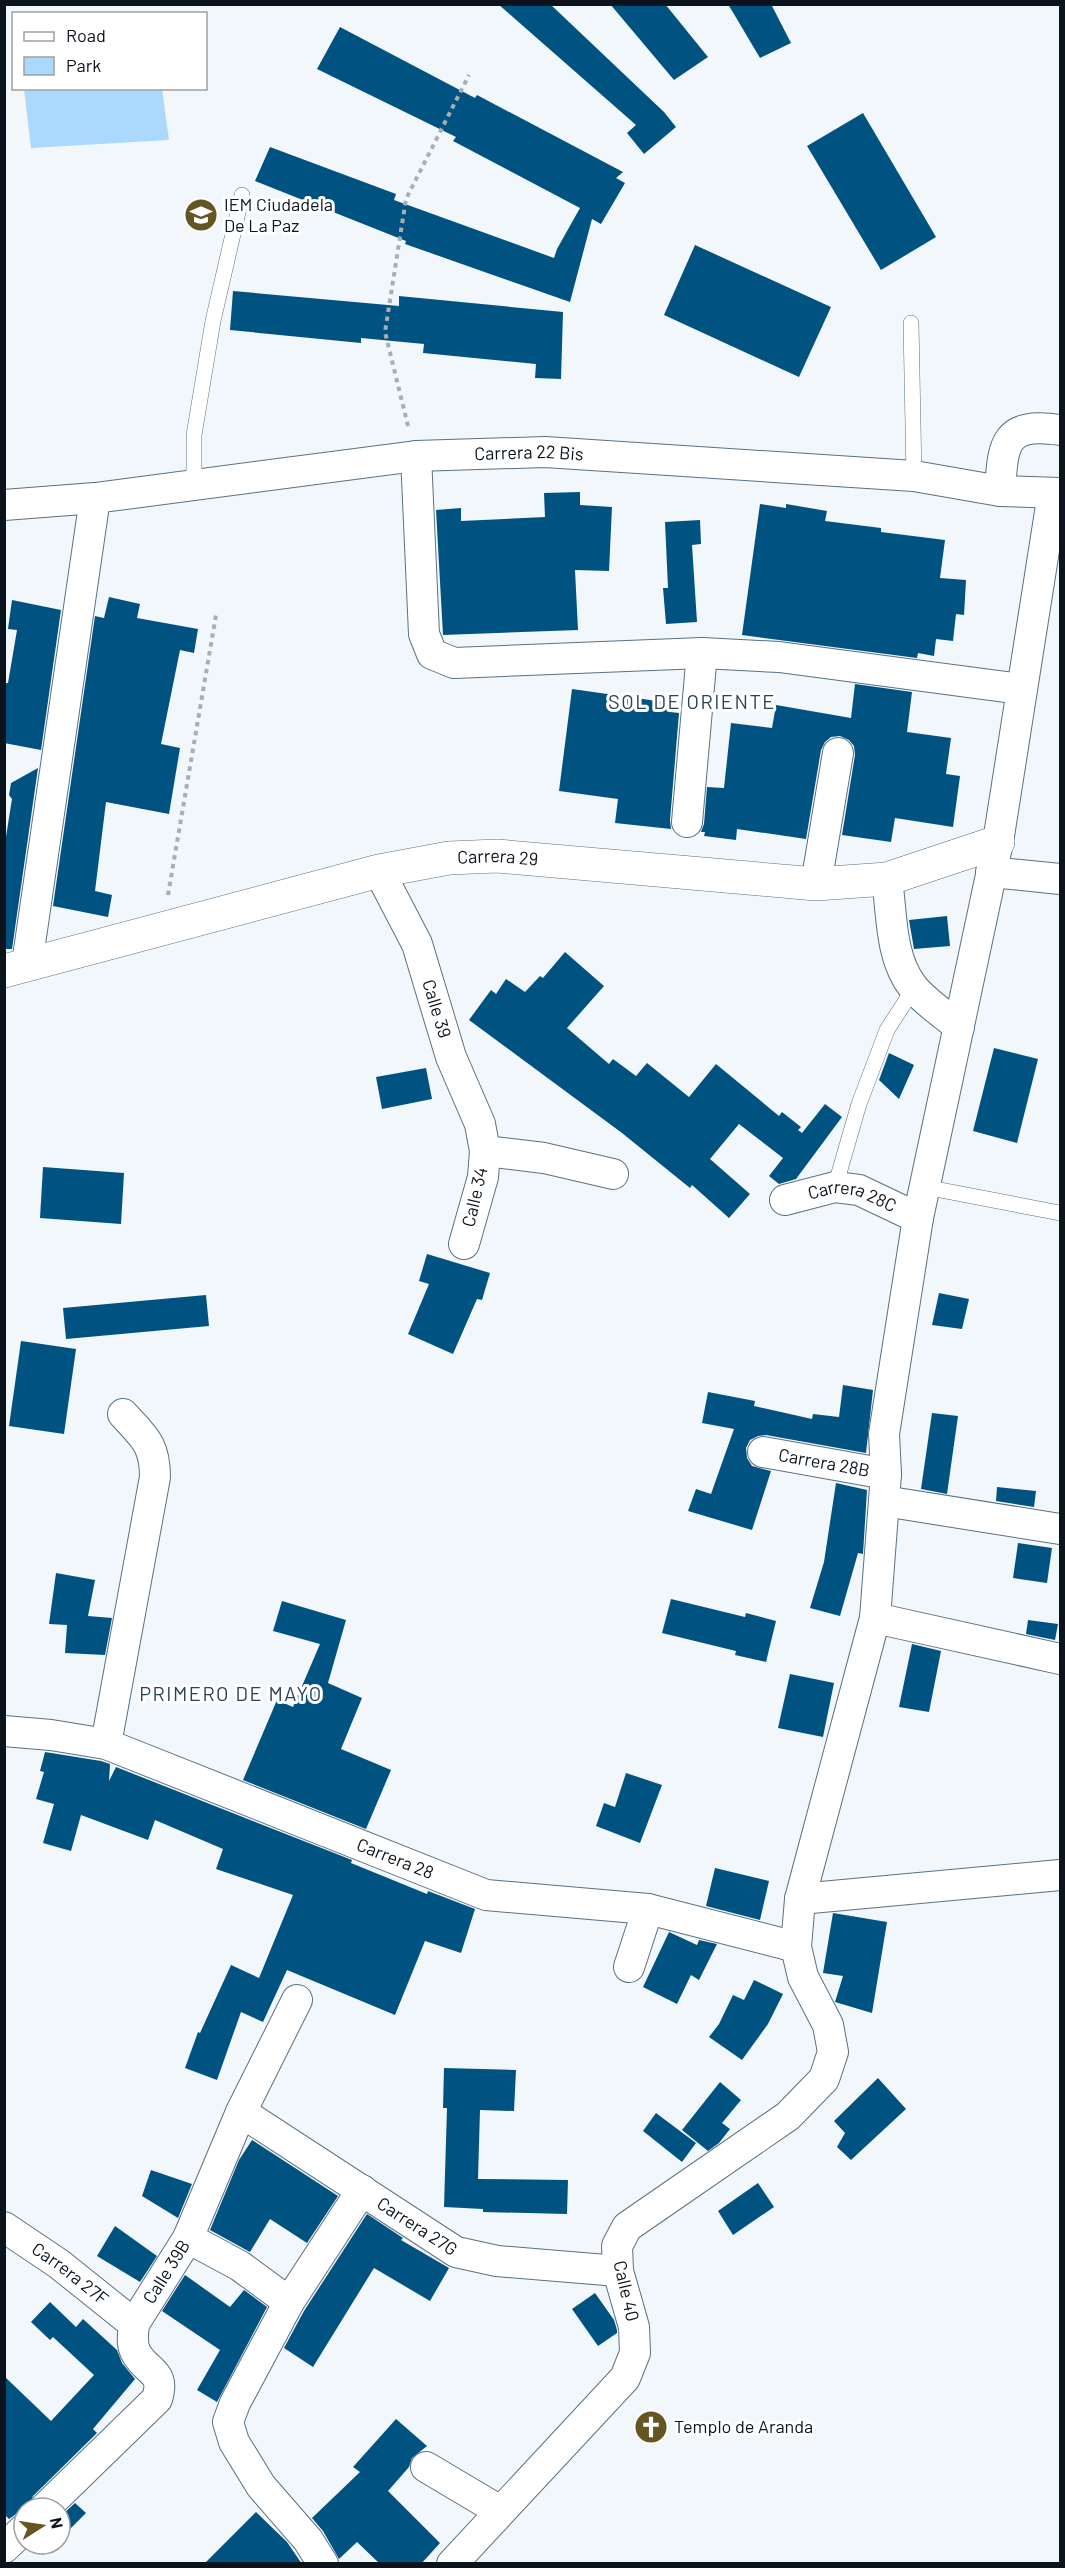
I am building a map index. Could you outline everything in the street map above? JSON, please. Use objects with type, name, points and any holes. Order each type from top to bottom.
[{"type":"street","points":[[1000,491],[1002,451],[1015,434],[1038,427],[1060,430]]},
{"type":"street","name":"Carrera 22 Bis","points":[[4,506],[194,486],[416,456],[545,452],[914,476],[1000,491],[1057,493]]},
{"type":"street","points":[[416,456],[424,634],[432,654],[454,663],[702,653],[779,657],[1021,689]]},
{"type":"street","points":[[796,1947],[800,1899],[875,1618],[885,1487],[885,1434],[918,1218],[994,857],[1021,689],[1057,493]]},
{"type":"street","points":[[12,973],[95,498]]},
{"type":"street","points":[[687,822],[702,653]]},
{"type":"street","points":[[816,884],[838,753]]},
{"type":"street","name":"Carrera 29","points":[[12,973],[383,879],[449,858],[497,856],[816,884],[888,883]]},
{"type":"street","points":[[994,857],[1060,879]]},
{"type":"street","name":"Carrera 29","points":[[12,973],[164,928],[383,879],[456,873],[817,892],[888,883],[994,857]]},
{"type":"street","name":"Calle 39","points":[[383,879],[417,944],[451,1057],[480,1124],[485,1150]]},
{"type":"street","points":[[888,883],[897,955],[902,971],[914,988],[959,1027]]},
{"type":"street","points":[[485,1150],[544,1158],[613,1174]]},
{"type":"street","name":"Calle 34","points":[[464,1244],[483,1177],[485,1150]]},
{"type":"street","name":"Carrera 28C","points":[[785,1200],[835,1187],[859,1190],[918,1218]]},
{"type":"street","points":[[106,1744],[155,1477],[155,1458],[148,1441],[123,1414]]},
{"type":"street","name":"Carrera 28B","points":[[763,1452],[885,1487],[1060,1529]]},
{"type":"street","points":[[875,1618],[1060,1659]]},
{"type":"street","name":"Carrera 28","points":[[4,1731],[51,1735],[106,1744],[486,1895],[648,1909],[796,1947]]},
{"type":"street","points":[[800,1899],[1060,1875]]},
{"type":"street","points":[[629,1967],[648,1909]]},
{"type":"street","name":"Calle 40","points":[[452,2564],[625,2378],[635,2353],[634,2327],[618,2271],[617,2246],[627,2227],[788,2116],[824,2079],[832,2052],[828,2025],[802,1977],[796,1947]]},
{"type":"street","name":"Calle 39B","points":[[57,2496],[158,2399],[161,2387],[157,2376],[137,2354],[132,2340],[134,2324],[188,2238],[241,2112],[297,2000]]},
{"type":"street","name":"Carrera 27G","points":[[241,2112],[456,2252],[497,2261],[618,2271]]},
{"type":"street","points":[[323,2564],[308,2540],[261,2486],[234,2442],[228,2422],[235,2403],[289,2302],[362,2190]]},
{"type":"street","name":"Carrera 27F","points":[[4,2227],[59,2264],[134,2324]]},
{"type":"street","points":[[188,2238],[240,2266],[289,2302]]},
{"type":"street","points":[[426,2467],[500,2511]]},
{"type":"lane","points":[[194,486],[194,435],[213,321],[242,195]]},
{"type":"lane","points":[[911,323],[914,476]]},
{"type":"lane","points":[[835,1187],[859,1104],[887,1030],[914,988]]},
{"type":"lane","points":[[925,1187],[1060,1213]]},
{"type":"path","points":[[416,456],[385,332],[406,199],[469,75]]},
{"type":"path","points":[[164,928],[169,885],[216,615]]},
{"type":"green space","points":[[24,90],[162,90],[169,140],[31,148]]},
{"type":"building","points":[[498,4],[550,4],[664,112],[676,127],[644,154],[627,133],[636,125]]},
{"type":"building","points":[[610,4],[665,4],[708,57],[674,80]]},
{"type":"building","points":[[728,4],[771,4],[791,43],[760,58]]},
{"type":"building","points":[[340,27],[475,98],[477,95],[623,172],[616,178],[625,183],[601,224],[592,219],[570,302],[405,244],[406,241],[255,181],[270,147],[396,194],[394,200],[554,258],[580,208],[453,141],[456,137],[317,69]]},
{"type":"building","points":[[863,113],[936,237],[881,270],[807,146]]},
{"type":"building","points":[[695,245],[831,307],[799,377],[664,315]]},
{"type":"building","points":[[233,291],[399,306],[399,296],[563,312],[561,379],[535,378],[536,364],[423,353],[424,344],[361,338],[361,343],[230,330]]},
{"type":"building","points":[[580,492],[580,505],[612,507],[609,571],[575,570],[578,630],[443,635],[436,510],[461,508],[461,521],[545,517],[544,493]]},
{"type":"building","points":[[760,504],[786,508],[786,504],[827,511],[825,521],[881,528],[881,532],[945,540],[940,578],[966,580],[964,615],[956,614],[953,641],[936,639],[934,656],[918,653],[917,658],[742,635]]},
{"type":"building","points":[[700,520],[701,544],[692,545],[697,622],[666,624],[663,588],[668,588],[665,522]]},
{"type":"building","points":[[109,597],[140,604],[137,618],[198,629],[194,653],[180,650],[161,744],[180,748],[169,814],[106,802],[95,891],[112,895],[108,917],[53,906],[95,616],[104,618]]},
{"type":"building","points":[[12,600],[61,610],[41,750],[4,743],[4,683],[8,683],[17,630],[8,629]]},
{"type":"building","points":[[855,684],[912,692],[907,732],[951,738],[946,774],[960,776],[953,827],[895,818],[891,842],[842,835],[855,755],[854,746],[849,740],[840,736],[831,737],[821,750],[806,839],[737,829],[736,840],[704,836],[705,832],[701,832],[704,824],[707,787],[724,788],[731,723],[772,728],[776,705],[851,718]]},
{"type":"building","points":[[572,689],[671,703],[670,712],[679,713],[671,829],[615,823],[618,799],[559,791]]},
{"type":"building","points":[[38,768],[12,949],[4,949],[4,849],[12,799],[9,795],[11,783]]},
{"type":"building","points":[[947,916],[950,946],[914,949],[909,920]]},
{"type":"building","points":[[565,952],[604,986],[567,1028],[609,1064],[613,1059],[636,1076],[647,1063],[689,1097],[716,1064],[779,1116],[782,1112],[801,1127],[798,1130],[802,1133],[825,1104],[842,1117],[796,1179],[779,1184],[769,1176],[783,1158],[739,1124],[710,1159],[750,1194],[729,1218],[692,1185],[690,1188],[622,1133],[469,1020],[491,990],[496,994],[506,979],[525,992],[540,976],[543,978]]},
{"type":"building","points":[[994,1048],[1038,1059],[1017,1143],[973,1131]]},
{"type":"building","points":[[889,1053],[914,1065],[899,1099],[879,1080]]},
{"type":"building","points":[[426,1068],[432,1099],[382,1109],[376,1077]]},
{"type":"building","points":[[43,1167],[124,1173],[121,1224],[40,1218]]},
{"type":"building","points":[[427,1254],[490,1273],[482,1300],[477,1299],[453,1354],[408,1334],[429,1284],[419,1281]]},
{"type":"building","points":[[939,1293],[969,1299],[962,1329],[932,1325]]},
{"type":"building","points":[[206,1295],[209,1326],[66,1339],[63,1308]]},
{"type":"building","points":[[21,1341],[76,1349],[64,1434],[9,1426]]},
{"type":"building","points":[[843,1385],[873,1390],[866,1453],[766,1435],[758,1436],[750,1440],[746,1448],[747,1458],[752,1466],[771,1471],[752,1530],[688,1511],[696,1489],[711,1494],[734,1429],[702,1423],[708,1392],[755,1401],[754,1406],[812,1419],[813,1414],[839,1417]]},
{"type":"building","points":[[932,1413],[958,1416],[947,1494],[921,1489]]},
{"type":"building","points":[[836,1483],[867,1490],[863,1554],[858,1553],[840,1616],[810,1608],[824,1562]]},
{"type":"building","points":[[997,1487],[1036,1491],[1034,1507],[996,1501]]},
{"type":"building","points":[[1018,1543],[1052,1548],[1047,1583],[1013,1578]]},
{"type":"building","points":[[56,1573],[95,1580],[88,1616],[112,1618],[105,1655],[65,1653],[67,1625],[49,1624]]},
{"type":"building","points":[[671,1599],[745,1617],[746,1613],[776,1621],[766,1662],[735,1655],[736,1651],[662,1633]]},
{"type":"building","points":[[282,1601],[346,1620],[328,1683],[362,1698],[341,1749],[391,1770],[366,1829],[243,1780],[277,1700],[293,1707],[320,1644],[273,1631]]},
{"type":"building","points":[[1028,1620],[1058,1624],[1055,1640],[1026,1634]]},
{"type":"building","points":[[912,1644],[941,1651],[929,1712],[899,1707]]},
{"type":"building","points":[[790,1674],[834,1683],[823,1737],[778,1728]]},
{"type":"building","points":[[45,1752],[110,1764],[109,1781],[116,1767],[352,1860],[351,1863],[427,1894],[428,1891],[475,1909],[461,1953],[425,1941],[395,2015],[287,1970],[263,2022],[241,2012],[217,2080],[185,2068],[198,2032],[200,2033],[231,1965],[259,1978],[293,1895],[216,1869],[223,1849],[155,1820],[148,1840],[81,1815],[71,1851],[43,1843],[54,1804],[36,1799],[44,1772],[40,1771]]},
{"type":"building","points":[[626,1773],[662,1785],[640,1843],[596,1826],[604,1803],[615,1807]]},
{"type":"building","points":[[715,1868],[769,1881],[760,1920],[706,1906]]},
{"type":"building","points":[[833,1913],[887,1922],[872,2013],[835,2002],[843,1976],[823,1973]]},
{"type":"building","points":[[669,1932],[697,1945],[699,1940],[717,1944],[699,1980],[691,1975],[677,2004],[643,1987]]},
{"type":"building","points":[[754,1980],[783,1994],[768,2024],[742,2060],[709,2037],[719,2024],[733,1995],[744,2000]]},
{"type":"building","points":[[444,2068],[516,2070],[514,2111],[480,2110],[478,2179],[568,2180],[567,2214],[483,2212],[483,2209],[444,2207],[447,2108],[443,2108]]},
{"type":"building","points":[[878,2078],[906,2109],[851,2160],[837,2147],[845,2133],[834,2121]]},
{"type":"building","points":[[720,2082],[741,2100],[722,2123],[730,2129],[719,2143],[708,2151],[682,2130]]},
{"type":"building","points":[[656,2113],[696,2143],[682,2162],[643,2131]]},
{"type":"building","points":[[252,2140],[338,2196],[307,2243],[270,2219],[250,2252],[210,2230],[239,2160]]},
{"type":"building","points":[[151,2170],[192,2184],[178,2218],[142,2196]]},
{"type":"building","points":[[758,2183],[774,2207],[733,2235],[718,2211]]},
{"type":"building","points":[[367,2214],[403,2238],[401,2240],[449,2268],[430,2301],[374,2268],[313,2367],[284,2348],[304,2311]]},
{"type":"building","points":[[115,2226],[157,2256],[140,2282],[97,2256]]},
{"type":"building","points":[[185,2275],[230,2307],[244,2290],[267,2307],[217,2402],[197,2390],[220,2350],[162,2311]]},
{"type":"building","points":[[595,2293],[614,2320],[617,2330],[617,2333],[598,2346],[572,2309]]},
{"type":"building","points":[[50,2302],[76,2327],[83,2319],[117,2350],[122,2363],[135,2379],[93,2429],[97,2433],[33,2496],[12,2496],[12,2517],[9,2519],[4,2514],[4,2376],[51,2421],[94,2375],[53,2337],[50,2340],[31,2322]]},
{"type":"building","points":[[396,2419],[427,2446],[412,2458],[409,2467],[388,2491],[440,2543],[421,2564],[380,2564],[357,2542],[339,2559],[323,2531],[312,2518],[360,2472],[353,2467]]},
{"type":"building","points":[[75,2503],[86,2513],[72,2527],[72,2506]]},
{"type":"building","points":[[256,2512],[287,2542],[302,2564],[204,2564]]},
{"type":"place","name":"IEM Ciudadela De La Paz","points":[[201,215]]},
{"type":"place","name":"Templo de Aranda","points":[[651,2427]]},
{"type":"district","name":"SOL DE ORIENTE","points":[[692,702]]},
{"type":"district","name":"PRIMERO DE MAYO","points":[[231,1694]]}]
